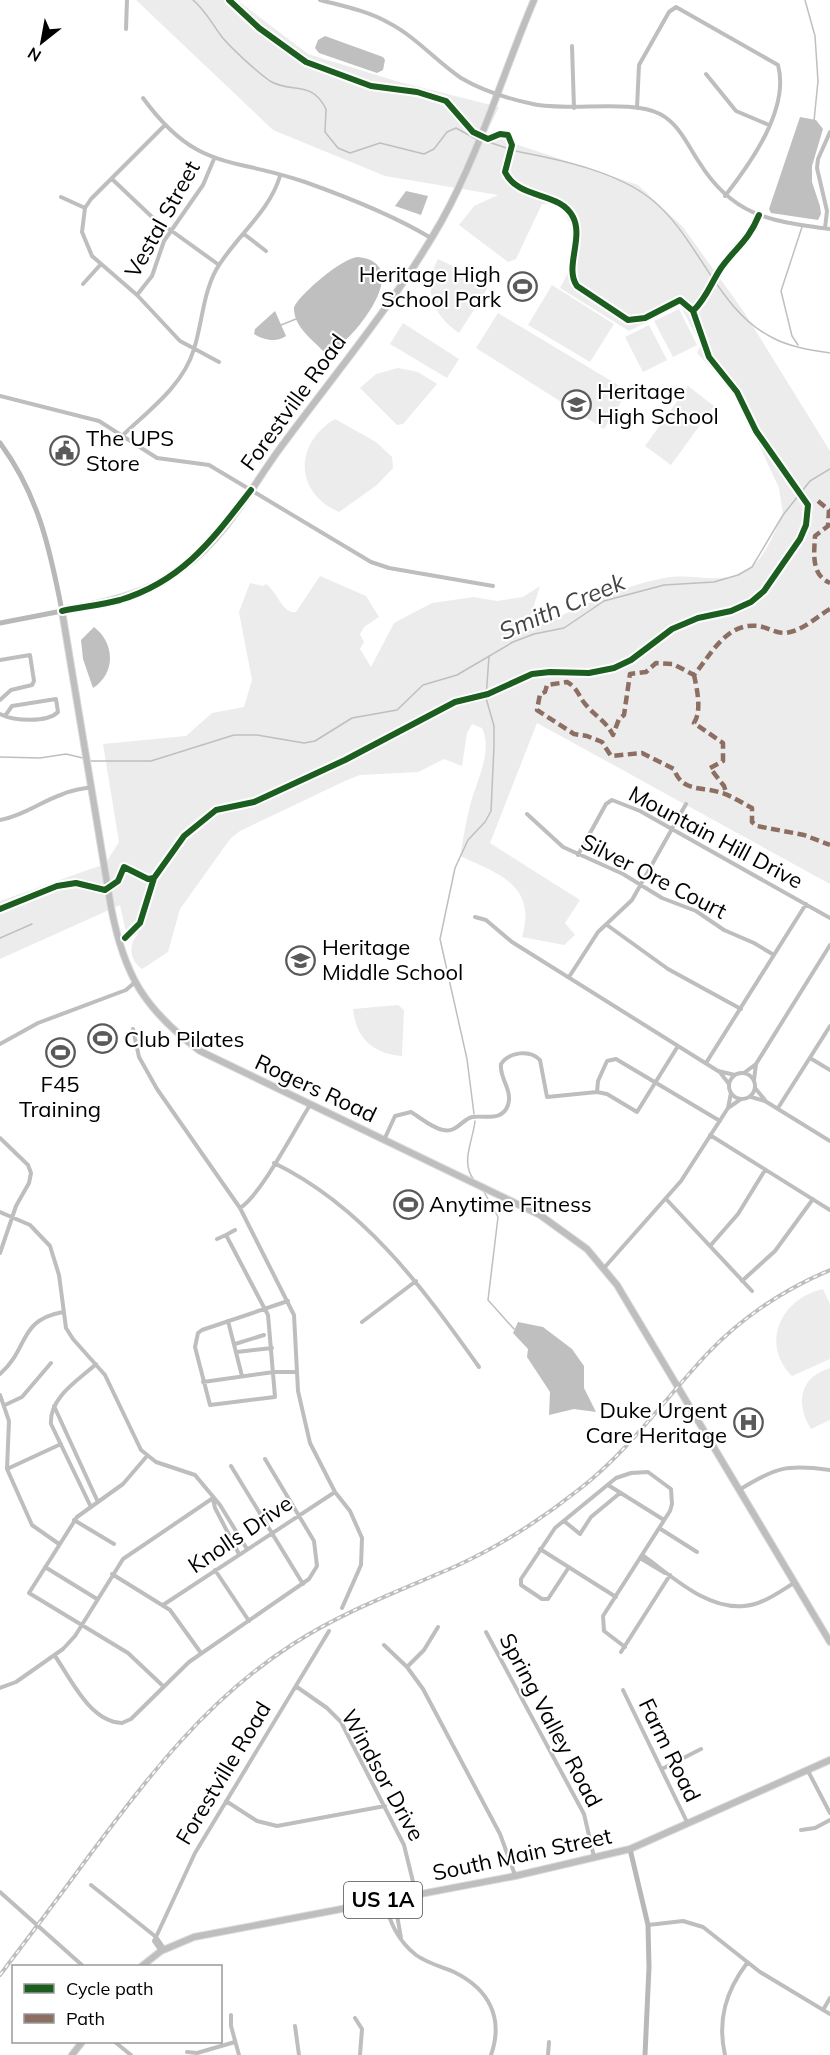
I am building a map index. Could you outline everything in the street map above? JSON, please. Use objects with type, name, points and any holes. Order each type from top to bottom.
[{"type":"main road","name":"Forestville Road","points":[[62,611],[128,597],[157,585],[177,572],[220,531],[397,290],[431,238],[453,200],[534,0]]},
{"type":"main road","name":"Rogers Road","points":[[0,442],[16,465],[39,512],[51,551],[111,907],[119,944],[134,983],[159,1016],[200,1051],[540,1215],[572,1236],[604,1268],[617,1285],[830,1642]]},
{"type":"main road","points":[[0,623],[62,611]]},
{"type":"main road","name":"South Main Street","points":[[143,1965],[161,1951],[194,1937],[515,1876],[630,1849],[830,1760]]},
{"type":"main road","points":[[630,1849],[648,1924],[649,1967],[645,2055]]},
{"type":"main road","points":[[72,2055],[81,2043]]},
{"type":"street","points":[[126,29],[127,0]]},
{"type":"street","points":[[321,0],[373,15],[391,24],[460,77],[484,91],[537,105],[574,108],[637,108],[657,112],[670,119],[724,196],[737,206],[766,217],[827,229],[827,211],[817,168],[818,159],[830,132]]},
{"type":"street","points":[[637,108],[639,65],[669,12],[676,7],[778,65],[778,97],[770,125],[747,168],[724,196]]},
{"type":"street","points":[[572,46],[574,108]]},
{"type":"street","points":[[706,74],[736,111],[770,125]]},
{"type":"street","points":[[143,98],[165,125],[190,147],[214,159],[304,182],[407,225],[431,238]]},
{"type":"street","points":[[165,125],[85,208],[82,232],[92,256],[137,295],[173,335],[219,362]]},
{"type":"street","name":"Vestal Street","points":[[137,295],[152,276],[164,241],[203,185],[214,159]]},
{"type":"street","points":[[122,436],[170,391],[187,367],[195,349],[212,280],[219,265],[274,193],[280,176]]},
{"type":"street","points":[[112,179],[135,203],[219,265]]},
{"type":"street","points":[[61,197],[85,208]]},
{"type":"street","points":[[244,234],[266,251]]},
{"type":"street","points":[[83,284],[101,264]]},
{"type":"street","points":[[0,396],[79,414],[99,421],[156,458],[209,465],[371,562],[389,568],[493,586]]},
{"type":"street","points":[[0,660],[30,655],[34,681],[32,685],[11,690],[0,700]]},
{"type":"street","points":[[56,699],[58,712],[54,716],[19,719],[2,715],[12,706],[56,699]]},
{"type":"street","points":[[0,820],[17,817],[27,809],[64,793],[92,787]]},
{"type":"street","name":"Mountain Hill Drive","points":[[578,855],[606,804],[612,800],[622,803],[830,918]]},
{"type":"street","points":[[569,977],[598,932],[632,900],[686,804]]},
{"type":"street","name":"Silver Ore Court","points":[[527,814],[547,835],[578,855],[606,866],[662,898],[696,911],[724,930],[774,955]]},
{"type":"street","points":[[706,1063],[806,904]]},
{"type":"street","points":[[476,917],[486,920],[512,942],[706,1063],[718,1071],[729,1084],[731,1094],[728,1108],[667,1200],[604,1268]]},
{"type":"street","points":[[607,925],[668,969],[741,1009]]},
{"type":"street","points":[[718,1071],[735,1075],[744,1073],[756,1064],[830,945]]},
{"type":"street","points":[[0,1044],[38,1023],[126,990],[134,983]]},
{"type":"street","points":[[778,1108],[830,1026]]},
{"type":"street","points":[[133,1029],[139,1057],[157,1089],[240,1208],[288,1301],[297,1328],[300,1409],[310,1443],[335,1492],[354,1518],[362,1538],[363,1552],[353,1587],[342,1608]]},
{"type":"street","points":[[384,1140],[395,1116],[406,1112],[411,1112],[445,1131],[452,1130],[472,1117],[493,1118],[500,1115],[508,1104],[509,1094],[501,1064],[507,1057],[526,1053],[532,1053],[540,1060],[548,1097],[597,1092],[637,1112],[678,1046]]},
{"type":"street","points":[[810,1058],[830,1070]]},
{"type":"street","points":[[597,1092],[607,1061],[616,1059],[657,1081],[720,1121]]},
{"type":"street","points":[[756,1064],[755,1088],[765,1101]]},
{"type":"street","points":[[744,1073],[754,1080]]},
{"type":"street","points":[[729,1084],[735,1075]]},
{"type":"street","points":[[751,1097],[755,1088]]},
{"type":"street","points":[[731,1094],[741,1100]]},
{"type":"street","points":[[728,1108],[751,1097],[765,1101],[830,1141]]},
{"type":"street","points":[[240,1208],[246,1204],[274,1163],[310,1105]]},
{"type":"street","points":[[711,1135],[830,1210]]},
{"type":"street","points":[[0,1138],[27,1165],[31,1173],[31,1180],[20,1196],[0,1253]]},
{"type":"street","points":[[274,1163],[325,1196],[364,1226],[416,1281],[479,1366]]},
{"type":"street","points":[[710,1246],[738,1215],[765,1170]]},
{"type":"street","points":[[742,1281],[775,1251],[813,1199]]},
{"type":"street","points":[[667,1200],[752,1291]]},
{"type":"street","points":[[0,1212],[13,1216],[35,1229],[50,1246],[59,1275],[66,1328],[105,1375],[137,1443],[147,1456],[156,1462],[195,1475],[247,1549]]},
{"type":"street","points":[[217,1239],[235,1230]]},
{"type":"street","points":[[226,1235],[265,1309],[270,1322],[275,1396],[216,1405],[208,1402],[194,1342],[202,1330],[265,1309],[288,1301]]},
{"type":"street","points":[[362,1322],[416,1281]]},
{"type":"street","points":[[0,1374],[15,1359],[35,1321],[63,1312]]},
{"type":"street","points":[[228,1321],[242,1376]]},
{"type":"street","points":[[234,1344],[264,1335]]},
{"type":"street","points":[[237,1352],[272,1348]]},
{"type":"street","points":[[5,1405],[22,1397],[51,1363]]},
{"type":"street","points":[[90,1506],[51,1424],[50,1415],[60,1396],[96,1364]]},
{"type":"street","points":[[203,1382],[274,1372],[297,1372]]},
{"type":"street","points":[[0,1395],[9,1421],[7,1469],[32,1525],[58,1544]]},
{"type":"street","points":[[54,1406],[97,1500]]},
{"type":"street","points":[[7,1469],[61,1444]]},
{"type":"street","points":[[147,1456],[123,1484],[97,1500],[74,1520],[29,1593],[134,1658],[163,1686]]},
{"type":"street","points":[[55,1656],[90,1706],[115,1723],[128,1721],[201,1653],[303,1584],[317,1566],[317,1550],[265,1459]]},
{"type":"street","points":[[739,1491],[780,1468],[796,1465],[830,1470]]},
{"type":"street","points":[[231,1466],[303,1584]]},
{"type":"street","points":[[568,1567],[548,1599],[542,1599],[523,1587],[521,1579],[540,1549],[564,1521],[615,1478],[631,1473],[648,1472],[666,1484],[673,1496],[672,1504],[603,1616],[602,1626],[607,1635],[625,1647]]},
{"type":"street","points":[[608,1485],[664,1520]]},
{"type":"street","name":"Knolls Drive","points":[[163,1605],[298,1514],[335,1492]]},
{"type":"street","points":[[564,1521],[580,1534],[591,1517],[620,1492]]},
{"type":"street","points":[[213,1498],[219,1517],[239,1554]]},
{"type":"street","points":[[0,1688],[16,1682],[55,1656],[72,1640],[123,1559],[213,1498]]},
{"type":"street","points":[[74,1520],[114,1544]]},
{"type":"street","points":[[659,1528],[697,1552]]},
{"type":"street","points":[[540,1549],[616,1596]]},
{"type":"street","points":[[641,1557],[662,1573],[668,1574],[706,1598],[732,1606],[745,1606],[766,1599],[795,1583]]},
{"type":"street","points":[[45,1567],[98,1599]]},
{"type":"street","points":[[215,1570],[249,1621]]},
{"type":"street","points":[[112,1574],[163,1605],[178,1619],[201,1653]]},
{"type":"street","points":[[621,1652],[668,1574]]},
{"type":"street","points":[[407,1668],[424,1650],[438,1627]]},
{"type":"street","name":"Forestville Road","points":[[156,1937],[181,1880],[329,1631]]},
{"type":"street","name":"Spring Valley Road","points":[[486,1632],[584,1814],[594,1859]]},
{"type":"street","points":[[384,1646],[407,1668],[423,1689],[500,1834],[515,1876]]},
{"type":"street","name":"Windsor Drive","points":[[297,1687],[334,1714],[341,1722],[407,1852],[416,1894]]},
{"type":"street","name":"Farm Road","points":[[622,1690],[688,1825]]},
{"type":"street","points":[[662,1769],[701,1749]]},
{"type":"street","points":[[808,1771],[830,1813]]},
{"type":"street","points":[[226,1801],[257,1821],[277,1826],[384,1806]]},
{"type":"street","points":[[801,1830],[815,1828],[830,1820]]},
{"type":"street","points":[[91,1885],[156,1937],[163,1947],[161,1951]]},
{"type":"street","points":[[0,1892],[82,1965]]},
{"type":"street","points":[[394,1898],[401,1939]]},
{"type":"street","points":[[384,1900],[390,1924],[418,1956],[468,1980],[492,2005],[497,2033],[491,2055]]},
{"type":"street","points":[[648,1924],[683,1921],[703,1926],[747,1963],[830,2014]]},
{"type":"street","points":[[725,2055],[723,2023],[726,1996],[747,1963]]},
{"type":"street","points":[[823,2010],[830,1998]]},
{"type":"street","points":[[231,2015],[239,2055]]},
{"type":"street","points":[[355,2018],[362,2029],[360,2055]]},
{"type":"street","points":[[295,2026],[299,2055]]},
{"type":"street","points":[[187,2052],[197,2053],[235,2042]]},
{"type":"street","points":[[548,2055],[549,2042]]},
{"type":"street","points":[[116,2043],[131,2055]]},
{"type":"shaded area","points":[[136,0],[237,0],[308,54],[396,81],[499,107],[486,134],[638,185],[683,227],[744,312],[830,451],[830,884],[537,723],[490,843],[580,900],[565,923],[575,935],[564,945],[522,937],[525,919],[524,905],[519,893],[501,876],[460,856],[471,800],[482,769],[486,748],[482,728],[472,724],[467,733],[462,766],[444,759],[418,772],[360,775],[240,831],[230,839],[180,909],[168,952],[142,969],[132,956],[133,942],[139,933],[131,937],[125,928],[120,905],[0,959],[0,901],[105,864],[119,842],[103,744],[186,736],[212,713],[244,707],[252,680],[239,612],[250,583],[263,586],[266,584],[291,612],[296,612],[320,576],[366,596],[379,617],[364,627],[360,634],[364,642],[360,649],[371,667],[394,623],[432,603],[474,597],[497,601],[523,597],[540,586],[526,631],[611,594],[646,582],[675,577],[718,578],[739,574],[749,569],[760,558],[783,514],[779,488],[735,393],[697,353],[701,345],[680,305],[629,331],[560,288],[569,271],[573,229],[563,211],[550,204],[542,204],[516,259],[508,262],[459,225],[474,206],[498,195],[385,176],[273,130]]},
{"type":"shaded area","points":[[325,36],[383,57],[385,60],[383,70],[377,73],[319,53],[315,48],[318,40]]},
{"type":"shaded area","points":[[800,117],[816,120],[823,129],[812,166],[812,182],[821,214],[818,220],[771,213],[769,209]]},
{"type":"shaded area","points":[[406,191],[428,196],[421,215],[395,206]]},
{"type":"shaded area","points":[[358,257],[374,262],[381,271],[382,283],[377,297],[369,312],[349,337],[340,345],[323,351],[300,326],[294,307],[305,293],[323,277],[342,263]]},
{"type":"shaded area","points":[[438,259],[484,281],[487,289],[459,333],[442,318],[433,300],[431,280]]},
{"type":"shaded area","points":[[552,285],[614,324],[590,362],[528,325]]},
{"type":"shaded area","points":[[679,309],[697,345],[673,357],[654,321]]},
{"type":"shaded area","points":[[275,311],[286,336],[270,340],[254,334],[255,329]]},
{"type":"shaded area","points":[[498,313],[628,391],[604,429],[476,348]]},
{"type":"shaded area","points":[[403,323],[459,359],[447,378],[390,344]]},
{"type":"shaded area","points":[[649,325],[667,360],[643,372],[625,337]]},
{"type":"shaded area","points":[[398,368],[418,372],[437,384],[403,424],[397,425],[360,388],[376,374]]},
{"type":"shaded area","points":[[688,386],[714,406],[671,465],[645,446]]},
{"type":"shaded area","points":[[335,419],[376,442],[392,457],[393,468],[377,485],[339,512],[324,503],[314,493],[307,480],[305,467],[306,454],[312,441]]},
{"type":"shaded area","points":[[94,627],[106,641],[110,658],[106,674],[93,688],[83,659],[81,640]]},
{"type":"shaded area","points":[[398,1005],[404,1010],[402,1056],[383,1052],[368,1043],[358,1028],[353,1009]]},
{"type":"shaded area","points":[[823,1289],[830,1304],[830,1359],[792,1376],[782,1363],[777,1350],[776,1336],[780,1324],[786,1312],[796,1302]]},
{"type":"shaded area","points":[[518,1322],[543,1327],[572,1349],[584,1366],[584,1388],[596,1412],[574,1409],[549,1415],[550,1392],[527,1357],[528,1349],[513,1333]]},
{"type":"shaded area","points":[[830,1368],[830,1420],[811,1429],[803,1410],[803,1392],[812,1378]]},
{"type":"waterway","points":[[193,0],[226,42],[270,81],[278,85],[307,90],[320,100],[326,109],[325,132],[338,148],[350,153],[380,143],[424,154],[434,149],[447,132],[456,128],[476,139]]},
{"type":"waterway","points":[[805,0],[815,36],[818,81],[814,121]]},
{"type":"waterway","points":[[481,140],[515,151],[588,168],[622,181],[637,190],[668,215],[722,292],[753,326],[786,344],[830,353]]},
{"type":"waterway","points":[[798,345],[792,336],[781,291],[802,227]]},
{"type":"waterway","points":[[281,325],[296,319]]},
{"type":"waterway","name":"Smith Creek","points":[[91,761],[151,761],[234,735],[257,735],[304,743],[315,741],[352,718],[397,710],[423,685],[457,675],[513,642],[534,634],[564,628],[604,601],[664,585],[714,582],[738,575],[752,567],[783,515],[810,481],[830,469]]},
{"type":"waterway","points":[[474,1114],[467,1059],[440,939],[455,868],[468,840],[485,822],[491,811],[494,726],[486,698],[489,656]]},
{"type":"waterway","points":[[0,757],[40,758],[66,754],[83,758]]},
{"type":"waterway","name":"Smith Creek","points":[[0,938],[32,924]]},
{"type":"waterway","points":[[474,1180],[468,1166],[468,1151],[475,1121]]},
{"type":"waterway","points":[[483,1190],[498,1217],[488,1300],[514,1329]]},
{"type":"railway","points":[[0,1975],[154,1773],[178,1744],[231,1691],[261,1666],[312,1632],[372,1602],[470,1559],[518,1533],[548,1513],[613,1460],[707,1354],[734,1328],[780,1295],[830,1270]]},
{"type":"marked path","points":[[818,501],[829,510],[828,526],[815,536],[815,563],[820,575],[830,583]]},
{"type":"marked path","points":[[830,609],[792,632],[781,633],[758,626],[737,629],[720,642],[694,675],[673,664],[656,663],[646,672],[630,674],[624,715],[619,719],[613,735],[567,682],[547,685],[545,692],[540,694],[537,710],[574,734],[602,742],[611,756],[642,753],[674,769],[682,782],[687,785],[726,794],[752,808],[752,822],[757,826],[804,835],[830,845]]},
{"type":"marked path","points":[[694,675],[698,706],[694,723],[723,743],[723,761],[710,768],[724,786],[727,795]]},
{"type":"cycle path","points":[[125,938],[140,923],[154,878],[184,836],[216,810],[254,802],[345,760],[455,702],[488,694],[532,674],[589,673],[614,668],[631,660],[672,629],[698,618],[731,611],[751,602],[764,591],[800,539],[806,525],[808,505],[756,431],[737,392],[709,357],[693,311],[680,300],[645,318],[628,320],[577,286],[572,271],[576,234],[573,217],[559,203],[529,192],[511,181],[505,172],[512,145],[508,135],[500,134],[488,139],[473,132],[446,101],[417,92],[371,86],[306,62],[259,28],[229,0]]},
{"type":"cycle path","points":[[693,311],[726,261],[751,232],[759,215]]},
{"type":"cycle path","points":[[62,611],[120,600],[162,582],[195,556],[251,490]]},
{"type":"cycle path","points":[[0,909],[57,886],[76,883],[105,890],[118,881],[124,867],[148,879],[154,878]]},
{"type":"place","name":"Heritage High School Park","points":[[522,287]]},
{"type":"place","name":"Heritage High School","points":[[576,404]]},
{"type":"place","name":"The UPS Store","points":[[65,451]]},
{"type":"place","name":"Heritage Middle School","points":[[301,960]]},
{"type":"place","name":"Club Pilates","points":[[103,1039]]},
{"type":"place","name":"F45 Training","points":[[60,1052]]},
{"type":"place","name":"Anytime Fitness","points":[[408,1204]]},
{"type":"place","name":"Duke Urgent Care Heritage","points":[[748,1423]]}]
